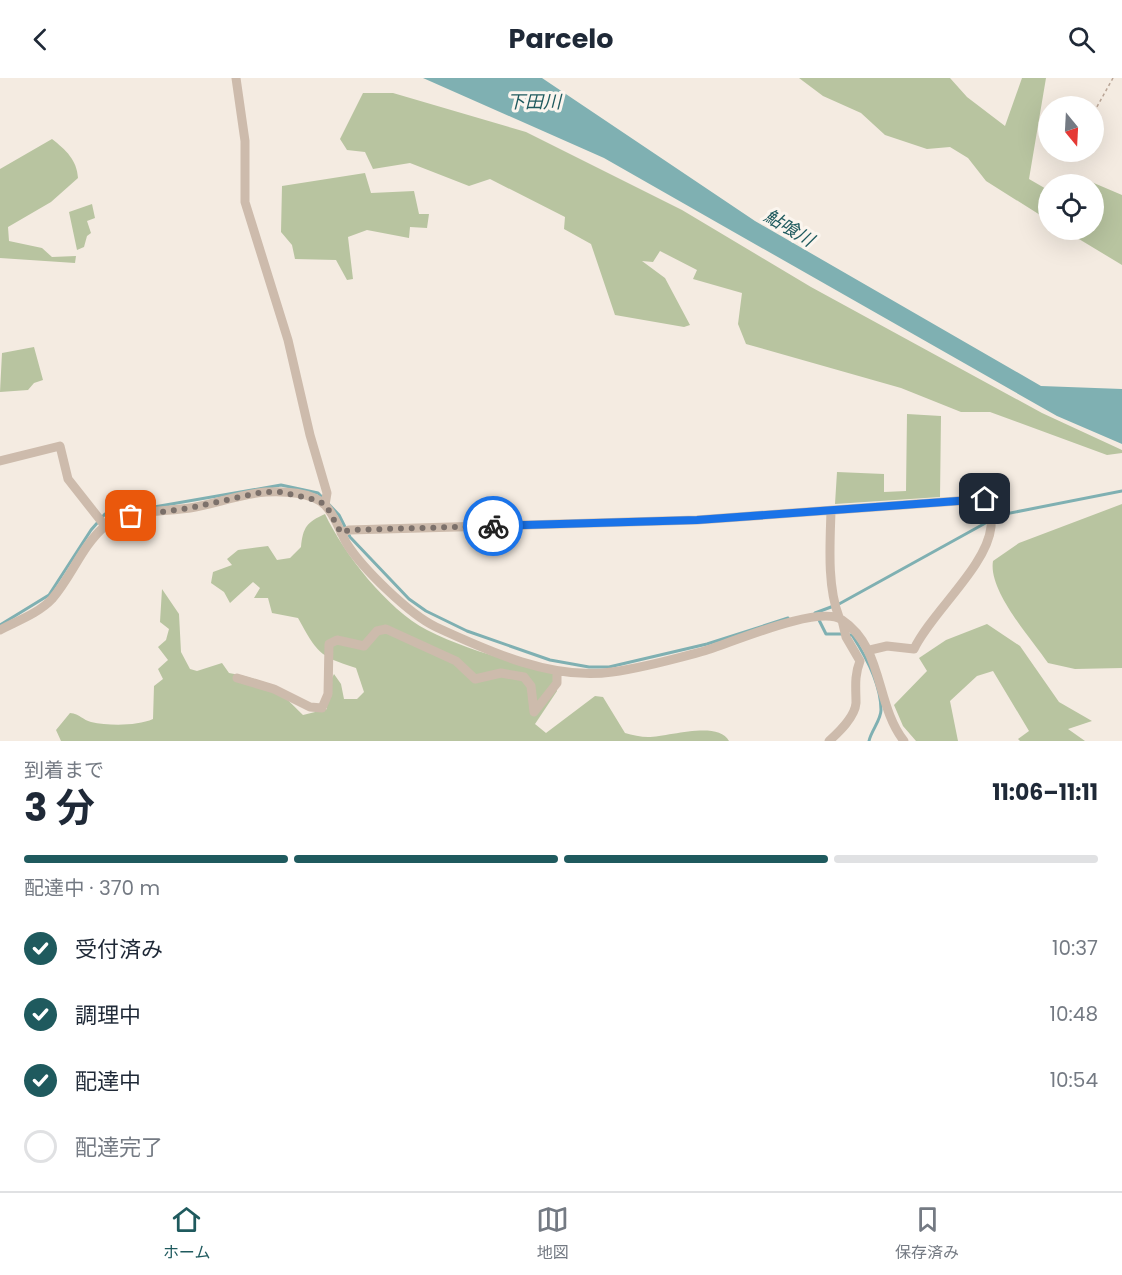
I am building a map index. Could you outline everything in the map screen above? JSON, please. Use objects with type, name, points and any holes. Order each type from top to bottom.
[{"type":"street","points":[[236,79],[245,141],[246,202],[288,340],[326,502],[345,532],[348,546],[388,590],[406,606],[433,626],[513,658],[557,671],[594,674],[705,651],[781,623],[838,612]]},
{"type":"street","points":[[0,461],[60,447],[68,479],[101,521]]},
{"type":"street","points":[[101,521],[190,508],[263,492],[299,495],[326,502]]},
{"type":"street","points":[[345,532],[697,520],[985,499],[992,525],[988,542],[951,599],[921,634],[914,649],[887,646],[870,650]]},
{"type":"street","points":[[829,741],[840,731],[856,705],[855,681],[860,661],[838,612],[830,542],[831,511]]},
{"type":"street","points":[[0,630],[50,601],[101,521]]},
{"type":"street","points":[[838,612],[870,650],[892,722],[904,741]]},
{"type":"street","points":[[237,678],[274,690],[309,707],[322,708],[328,694],[328,645],[337,640],[364,646],[377,631],[386,628],[456,661],[475,680],[501,673],[524,677],[531,686],[534,712],[557,683],[557,671]]},
{"type":"path","points":[[1103,96],[1113,78]]},
{"type":"green space","points":[[799,78],[950,78],[967,97],[1005,126],[1022,78],[1046,78],[1043,96],[1038,96],[1038,126],[1029,179],[1038,184],[1038,214],[986,181],[968,158],[950,147],[927,149],[885,135],[861,113],[823,96]]},
{"type":"green space","points":[[363,93],[393,93],[526,132],[682,210],[811,287],[1042,413],[1122,450],[1122,453],[1107,455],[990,412],[961,412],[901,388],[746,344],[738,324],[742,293],[693,279],[697,270],[660,251],[653,262],[642,261],[665,278],[690,325],[684,327],[615,315],[591,244],[564,229],[565,217],[490,179],[469,186],[410,163],[373,169],[365,152],[347,150],[340,139]]},
{"type":"green space","points":[[52,139],[70,156],[78,178],[51,202],[8,227],[9,241],[42,248],[52,257],[76,256],[75,263],[0,258],[0,169]]},
{"type":"green space","points":[[365,173],[371,193],[414,191],[419,214],[429,214],[427,228],[410,227],[409,238],[367,230],[348,237],[353,279],[347,280],[336,260],[295,259],[292,245],[281,232],[282,186]]},
{"type":"green space","points":[[1104,187],[1122,195],[1122,265],[1081,240],[1104,240]]},
{"type":"green space","points":[[92,204],[95,218],[87,221],[91,233],[87,236],[84,247],[77,250],[69,212]]},
{"type":"green space","points":[[34,347],[43,380],[34,383],[28,390],[0,392],[2,353]]},
{"type":"green space","points":[[907,414],[941,416],[940,497],[835,504],[837,472],[884,474],[884,492],[906,491]]},
{"type":"green space","points":[[1122,504],[1122,668],[1075,669],[1048,663],[1004,600],[993,573],[993,561],[1019,543]]},
{"type":"green space","points":[[325,514],[343,546],[368,579],[382,595],[412,621],[427,630],[489,655],[554,674],[557,691],[535,724],[546,733],[595,696],[603,697],[625,733],[648,737],[704,731],[723,735],[729,741],[61,741],[56,730],[70,713],[91,722],[106,724],[123,725],[153,719],[154,686],[163,679],[158,669],[168,660],[158,647],[166,640],[169,629],[160,622],[162,589],[179,614],[181,652],[190,669],[197,671],[222,663],[229,673],[263,682],[278,691],[303,715],[327,709],[325,692],[334,674],[341,684],[344,699],[357,699],[364,692],[356,668],[334,660],[320,651],[298,618],[272,613],[268,598],[254,598],[260,588],[253,582],[230,603],[224,592],[211,583],[213,572],[232,565],[227,559],[238,550],[268,546],[277,560],[290,558],[301,547],[307,526]]},
{"type":"green space","points":[[987,624],[1020,646],[1059,702],[1092,721],[1068,729],[1085,741],[1020,741],[1018,739],[1029,731],[993,671],[977,676],[950,701],[958,741],[916,741],[903,726],[894,705],[927,671],[919,658],[946,640]]},
{"type":"water","name":"下田川","points":[[423,78],[542,78],[755,221],[1041,386],[1122,389],[1122,444],[1057,416],[604,158]]},
{"type":"waterway","points":[[154,507],[281,485],[318,493],[339,515],[350,537],[409,599],[426,611],[467,631],[550,660],[589,667],[609,667],[707,644],[788,618]]},
{"type":"waterway","points":[[815,613],[839,604],[1000,515],[1122,491]]},
{"type":"waterway","points":[[0,625],[49,595],[91,530],[105,514],[129,511]]},
{"type":"waterway","points":[[818,618],[826,634],[842,634]]},
{"type":"waterway","points":[[849,635],[852,635],[867,661],[880,700],[881,714],[869,741]]},
{"type":"way so far","points":[[131,516],[190,508],[263,492],[281,492],[299,495],[326,505],[341,533],[349,530],[493,526]]},
{"type":"route","points":[[493,526],[697,520],[985,499]]},
{"type":"water label","name":"鮎喰川","points":[[789,228]]}]
